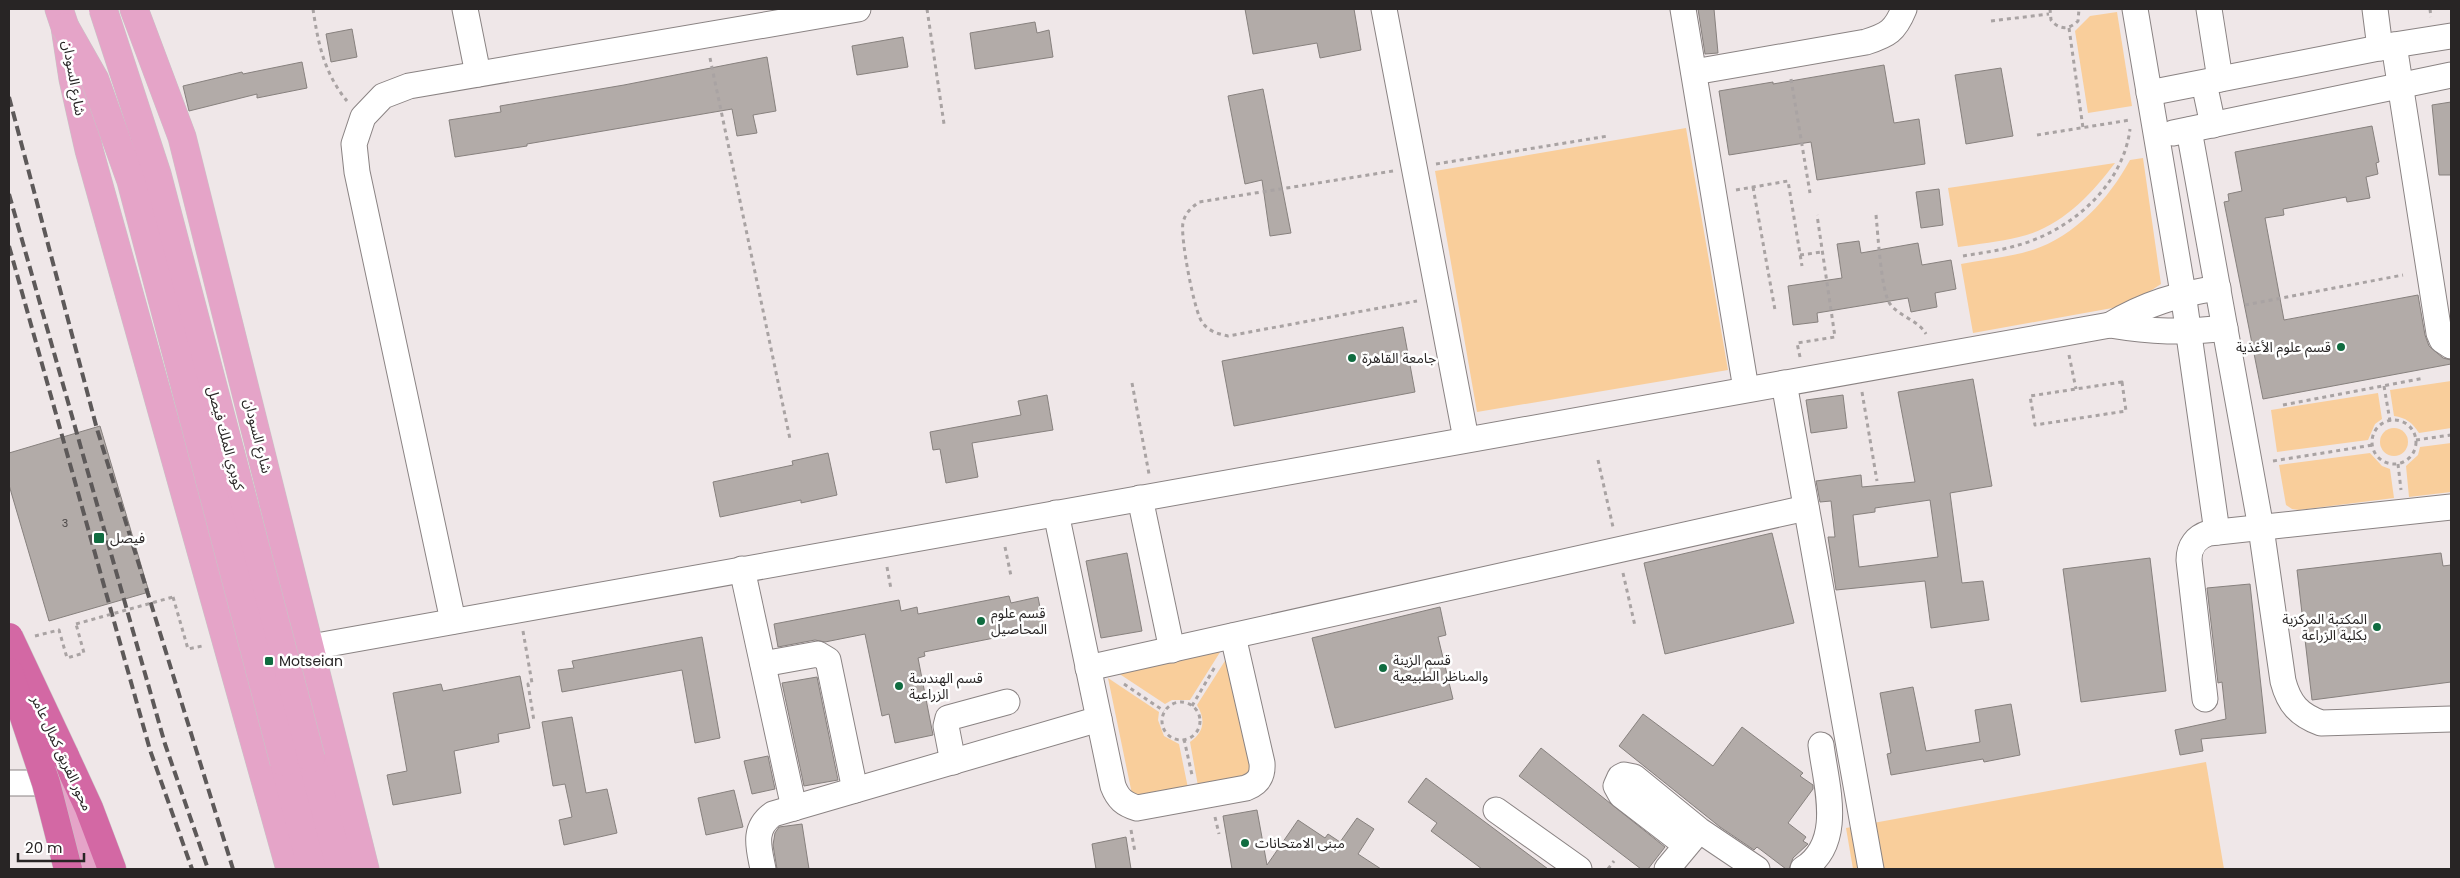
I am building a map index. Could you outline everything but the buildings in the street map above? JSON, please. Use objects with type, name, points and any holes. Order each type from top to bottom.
[{"type":"highway","name":"محور الفريق كمال عامر","points":[[9,637],[89,808],[112,869]]},
{"type":"highway","name":"محور الفريق كمال عامر","points":[[9,672],[46,783],[68,869]]},
{"type":"main road","name":"كوبري الملك فيصل","points":[[103,9],[157,174],[340,869]]},
{"type":"main road","name":"شارع السودان","points":[[134,9],[182,137],[365,869]]},
{"type":"main road","name":"كوبري الملك فيصل","points":[[62,18],[95,80],[131,181],[312,869]]},
{"type":"main road","name":"شارع السودان","points":[[62,18],[72,79],[89,150],[290,869]]},
{"type":"main road","points":[[9,658],[45,775],[59,869]]},
{"type":"main road","points":[[45,775],[64,783],[88,869]]},
{"type":"street","points":[[465,9],[478,74]]},
{"type":"street","points":[[453,621],[357,172],[354,144],[363,117],[382,96],[409,86],[858,9]]},
{"type":"street","points":[[1384,9],[1466,439]]},
{"type":"street","points":[[1683,9],[1746,389]]},
{"type":"street","points":[[1694,72],[1866,42],[1884,37],[1898,24],[1904,9]]},
{"type":"street","points":[[2135,9],[2147,116],[2183,293],[2217,532]]},
{"type":"street","points":[[2209,9],[2212,81],[2201,127],[2222,308],[2261,528],[2283,681],[2287,696],[2295,708],[2307,718],[2321,723],[2451,719]]},
{"type":"street","points":[[2375,9],[2401,86],[2439,333],[2442,340],[2451,346]]},
{"type":"street","points":[[2147,116],[2212,81],[2387,46],[2451,36]]},
{"type":"street","points":[[2147,116],[2201,127],[2451,75]]},
{"type":"street","points":[[311,647],[2110,325],[2145,306],[2183,293],[2222,308]]},
{"type":"street","points":[[2110,325],[2148,332],[2188,333],[2222,308]]},
{"type":"street","points":[[1794,381],[1806,508],[1871,869]]},
{"type":"street","points":[[1147,497],[1172,650]]},
{"type":"street","points":[[2205,699],[2189,553],[2196,540],[2202,535],[2451,507]]},
{"type":"street","points":[[1093,667],[1806,508]]},
{"type":"street","points":[[1056,513],[1093,667],[1099,719],[1113,786],[1117,796],[1126,804],[1137,808],[1196,797],[1254,785],[1260,779],[1263,771],[1233,636]]},
{"type":"street","points":[[742,569],[794,808]]},
{"type":"street","points":[[763,664],[818,654],[828,660],[855,790]]},
{"type":"street","points":[[953,762],[946,726],[948,718],[1008,702]]},
{"type":"street","points":[[763,869],[758,841],[761,825],[773,814],[1099,719]]},
{"type":"street","points":[[1803,869],[1822,851],[1829,834],[1830,815],[1821,745]]},
{"type":"street","points":[[9,784],[45,775]]},
{"type":"street","points":[[1635,792],[1692,838],[1757,869]]},
{"type":"street","points":[[1496,810],[1579,869]]},
{"type":"street","points":[[1667,869],[1692,838]]},
{"type":"path","points":[[312,9],[320,54],[328,72],[337,89],[363,117]]},
{"type":"path","points":[[927,9],[944,124]]},
{"type":"path","points":[[2050,9],[2051,20],[2058,27],[2069,28],[2078,21],[2081,9]]},
{"type":"path","points":[[1991,21],[2049,14]]},
{"type":"path","points":[[2069,28],[2083,128]]},
{"type":"path","points":[[705,35],[790,439]]},
{"type":"path","points":[[1787,56],[1810,193]]},
{"type":"path","points":[[2037,135],[2147,116]]},
{"type":"path","points":[[1963,256],[2016,246],[2036,239],[2054,230],[2086,207],[2113,179],[2126,151],[2147,116]]},
{"type":"path","points":[[1439,297],[1228,336],[1210,330],[1203,323],[1195,305],[1182,226],[1185,216],[1199,202],[1608,136]]},
{"type":"path","points":[[1714,194],[1788,181],[1802,266]]},
{"type":"path","points":[[1754,187],[1775,310]]},
{"type":"path","points":[[1794,381],[1797,343],[1835,337],[1817,215]]},
{"type":"path","points":[[1876,215],[1887,297],[1897,310],[1922,329],[1932,357]]},
{"type":"path","points":[[1800,255],[1822,252]]},
{"type":"path","points":[[2222,308],[2403,276]]},
{"type":"path","points":[[2065,333],[2076,389]]},
{"type":"path","points":[[1858,370],[1878,481]]},
{"type":"path","points":[[2283,405],[2424,378]]},
{"type":"path","points":[[2122,382],[2126,411],[2035,425],[2030,396],[2076,389],[2122,382]]},
{"type":"path","points":[[1132,383],[1147,497]]},
{"type":"path","points":[[2384,386],[2390,421]]},
{"type":"path","points":[[2390,421],[2404,423],[2410,428],[2416,440],[2411,456],[2398,464],[2384,462],[2374,452],[2374,432],[2378,427],[2390,421]]},
{"type":"path","points":[[2416,440],[2451,435]]},
{"type":"path","points":[[2250,464],[2373,445]]},
{"type":"path","points":[[1000,523],[1011,576]]},
{"type":"path","points":[[59,630],[67,658],[84,653],[76,624],[173,597],[188,650]]},
{"type":"path","points":[[520,609],[532,683],[528,684],[534,721]]},
{"type":"path","points":[[1192,706],[1233,636]]},
{"type":"path","points":[[1093,667],[1164,712]]},
{"type":"path","points":[[1174,703],[1186,703],[1192,706],[1197,711],[1199,724],[1191,736],[1184,739],[1171,737],[1162,725],[1164,712],[1174,703]]},
{"type":"path","points":[[1184,739],[1196,797]]},
{"type":"path","points":[[1608,869],[1614,861]]},
{"type":"shaded area","points":[[2117,12],[2132,106],[2088,113],[2075,31],[2090,16]]},
{"type":"shaded area","points":[[1686,128],[1728,370],[1477,412],[1435,171]]},
{"type":"shaded area","points":[[2143,158],[2161,284],[2129,305],[1973,333],[1961,264],[2022,253],[2056,240],[2071,230],[2098,205],[2121,176],[2130,160]]},
{"type":"shaded area","points":[[2115,163],[2085,198],[2073,209],[2048,226],[2034,233],[2019,237],[1958,247],[1948,188]]},
{"type":"shaded area","points":[[2451,381],[2451,428],[2419,433],[2408,421],[2394,416],[2390,390]]},
{"type":"shaded area","points":[[2378,393],[2382,419],[2375,424],[2368,440],[2277,452],[2271,410]]},
{"type":"shaded area","points":[[2394,428],[2404,432],[2408,442],[2404,452],[2394,456],[2384,452],[2380,442],[2384,432]]},
{"type":"shaded area","points":[[2451,443],[2451,492],[2409,497],[2406,466],[2418,455],[2420,447]]},
{"type":"shaded area","points":[[2370,453],[2382,466],[2390,469],[2394,498],[2299,510],[2292,509],[2286,505],[2279,465]]},
{"type":"shaded area","points":[[1222,649],[1190,700],[1172,700],[1165,704],[1115,671]]},
{"type":"shaded area","points":[[1228,656],[1253,775],[1198,786],[1190,742],[1201,730],[1202,725],[1202,716],[1197,705]]},
{"type":"shaded area","points":[[1108,678],[1159,712],[1158,720],[1164,736],[1179,744],[1188,788],[1133,799]]},
{"type":"shaded area","points":[[2206,762],[2224,869],[1853,869],[1846,828]]},
{"type":"railway","points":[[9,97],[97,429],[233,869]]},
{"type":"railway","points":[[9,194],[165,744],[208,869]]},
{"type":"railway","points":[[9,246],[150,750],[192,869]]},
{"type":"place","name":"قسم علوم الأغذية","points":[[2341,347]]},
{"type":"place","name":"جامعة القاهرة","points":[[1352,358]]},
{"type":"place","name":"فيصل","points":[[99,538]]},
{"type":"place","name":"قسم علوم المحاصيل","points":[[981,621]]},
{"type":"place","name":"المكتبة المركزية بكلية الزراعة","points":[[2377,627]]},
{"type":"place","name":"Motseian","points":[[269,661]]},
{"type":"place","name":"قسم الزينة والمناظر الطبيعية","points":[[1383,668]]},
{"type":"place","name":"قسم الهندسة الزراعية","points":[[899,686]]},
{"type":"place","name":"مبنى الامتحانات","points":[[1245,843]]}]
